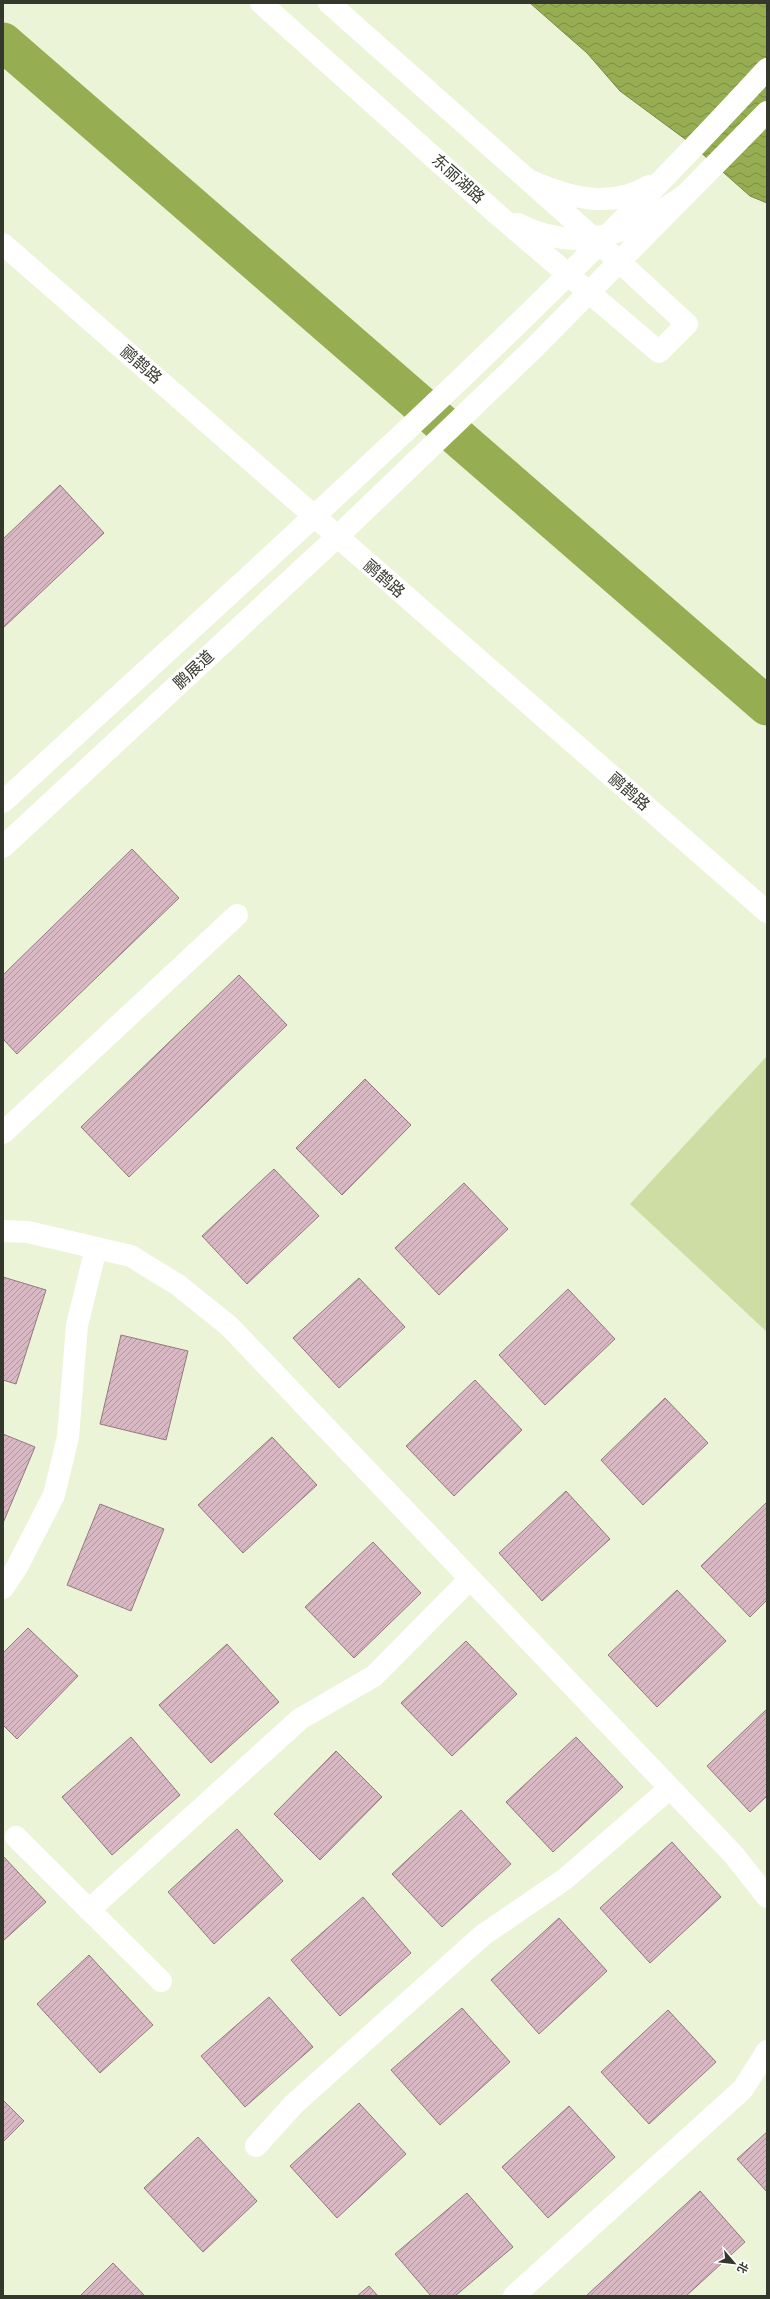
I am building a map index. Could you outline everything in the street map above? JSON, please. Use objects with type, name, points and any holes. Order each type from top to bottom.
[{"type":"street","name":"东丽湖路","points":[[261,3],[497,214],[659,352],[687,324],[619,262]]},
{"type":"street","points":[[329,3],[528,180],[600,239],[619,262]]},
{"type":"street","name":"鹏展道","points":[[3,802],[313,517],[568,275],[600,239],[664,177],[767,69]]},
{"type":"street","points":[[497,214],[542,234],[566,238],[600,239],[657,214],[685,196],[767,112]]},
{"type":"street","points":[[528,180],[568,195],[602,200],[622,198],[640,191],[664,177]]},
{"type":"street","name":"鹏展道","points":[[3,847],[336,538],[513,368],[685,196]]},
{"type":"street","name":"鹂鹊路","points":[[3,244],[336,538],[767,912]]},
{"type":"street","points":[[3,1133],[237,915]]},
{"type":"street","points":[[3,1231],[28,1232],[131,1256],[178,1285],[229,1326],[733,1854],[767,1897]]},
{"type":"street","points":[[3,1588],[17,1567],[54,1495],[68,1437],[77,1325],[96,1248]]},
{"type":"street","points":[[89,1910],[300,1719],[374,1676],[470,1579]]},
{"type":"street","points":[[256,2146],[294,2104],[483,1935],[565,1879],[670,1788]]},
{"type":"street","points":[[16,1837],[161,1982]]},
{"type":"street","points":[[514,2296],[743,2089],[767,2051]]},
{"type":"shaded area","points":[[767,1056],[767,1332],[630,1204]]},
{"type":"water","points":[[530,3],[767,3],[767,203],[750,196],[689,142],[620,91],[587,53]]},
{"type":"building","points":[[60,485],[104,533],[3,628],[3,539]]},
{"type":"building","points":[[132,849],[179,898],[17,1054],[3,1039],[3,975]]},
{"type":"building","points":[[239,975],[287,1025],[129,1177],[81,1127]]},
{"type":"building","points":[[365,1079],[411,1125],[342,1195],[296,1148]]},
{"type":"building","points":[[274,1169],[319,1216],[247,1284],[202,1236]]},
{"type":"building","points":[[464,1183],[508,1229],[439,1295],[395,1248]]},
{"type":"building","points":[[3,1277],[46,1290],[16,1384],[3,1380]]},
{"type":"building","points":[[359,1278],[405,1327],[339,1388],[293,1338]]},
{"type":"building","points":[[568,1289],[615,1339],[545,1405],[499,1355]]},
{"type":"building","points":[[121,1335],[188,1351],[166,1440],[100,1424]]},
{"type":"building","points":[[475,1380],[522,1430],[454,1496],[406,1446]]},
{"type":"building","points":[[665,1398],[708,1443],[643,1505],[601,1460]]},
{"type":"building","points":[[3,1434],[35,1447],[3,1523]]},
{"type":"building","points":[[272,1437],[317,1485],[243,1553],[198,1505]]},
{"type":"building","points":[[566,1491],[610,1539],[542,1601],[499,1553]]},
{"type":"building","points":[[767,1502],[767,1600],[750,1617],[701,1566]]},
{"type":"building","points":[[100,1504],[164,1529],[131,1611],[67,1585]]},
{"type":"building","points":[[373,1542],[421,1593],[354,1658],[305,1607]]},
{"type":"building","points":[[677,1590],[726,1641],[657,1707],[608,1655]]},
{"type":"building","points":[[28,1628],[78,1676],[17,1739],[3,1725],[3,1653]]},
{"type":"building","points":[[466,1641],[517,1694],[452,1756],[401,1703]]},
{"type":"building","points":[[227,1644],[279,1702],[211,1763],[159,1705]]},
{"type":"building","points":[[767,1709],[767,1796],[750,1812],[707,1766]]},
{"type":"building","points":[[131,1737],[180,1795],[112,1855],[62,1797]]},
{"type":"building","points":[[576,1737],[623,1787],[553,1852],[506,1802]]},
{"type":"building","points":[[336,1751],[382,1797],[320,1860],[274,1814]]},
{"type":"building","points":[[461,1810],[511,1864],[442,1927],[392,1874]]},
{"type":"building","points":[[237,1829],[283,1881],[214,1944],[168,1892]]},
{"type":"building","points":[[672,1842],[721,1897],[650,1963],[600,1908]]},
{"type":"building","points":[[3,1856],[46,1902],[3,1941]]},
{"type":"building","points":[[363,1897],[411,1953],[340,2016],[291,1960]]},
{"type":"building","points":[[559,1918],[607,1971],[539,2034],[491,1980]]},
{"type":"building","points":[[89,1955],[153,2025],[100,2073],[37,2004]]},
{"type":"building","points":[[269,1997],[313,2047],[245,2107],[201,2056]]},
{"type":"building","points":[[462,2008],[510,2062],[440,2125],[391,2070]]},
{"type":"building","points":[[668,2010],[716,2062],[649,2124],[601,2072]]},
{"type":"building","points":[[3,2100],[24,2121],[3,2142]]},
{"type":"building","points":[[359,2103],[406,2154],[337,2218],[290,2166]]},
{"type":"building","points":[[569,2106],[615,2157],[548,2218],[502,2167]]},
{"type":"building","points":[[767,2132],[767,2192],[737,2159]]},
{"type":"building","points":[[198,2137],[257,2201],[203,2252],[144,2188]]},
{"type":"building","points":[[700,2191],[745,2242],[686,2296],[586,2296]]},
{"type":"building","points":[[467,2193],[513,2247],[455,2296],[431,2296],[395,2254]]},
{"type":"building","points":[[113,2263],[145,2296],[80,2296]]},
{"type":"building","points":[[369,2286],[378,2296],[357,2296]]},
{"type":"waterway","points":[[3,42],[767,706]]}]
